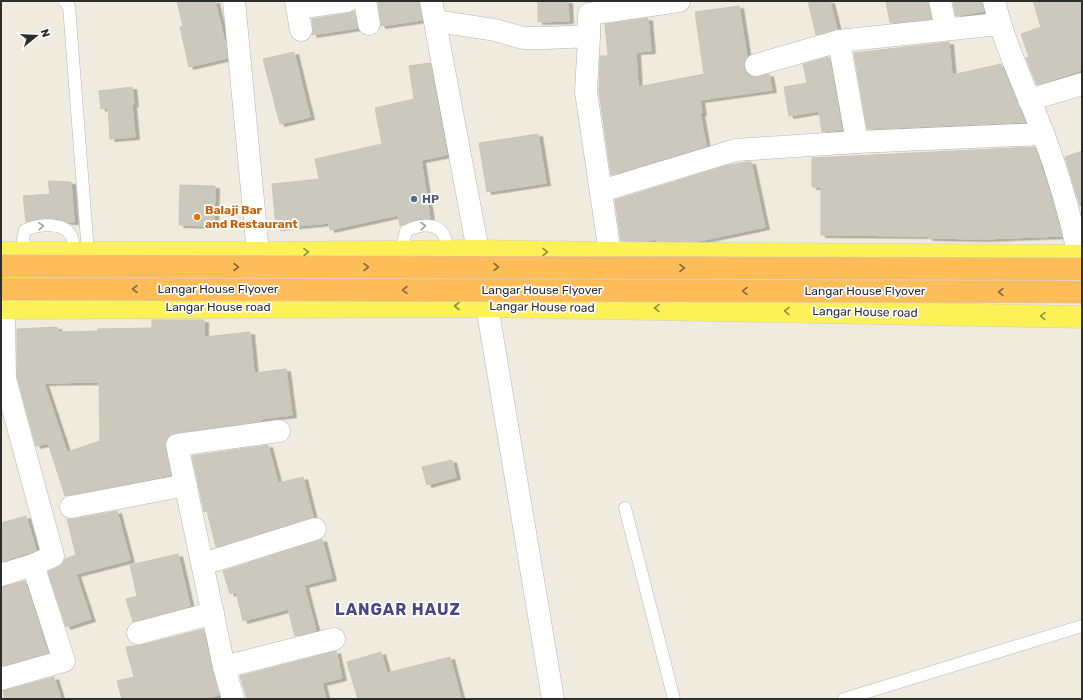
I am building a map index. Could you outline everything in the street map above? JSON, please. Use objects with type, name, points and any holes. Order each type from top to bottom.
[{"type":"highway","name":"Langar House Flyover","points":[[1,266],[1081,260]]},
{"type":"highway","name":"Langar House Flyover","points":[[2,301],[1082,292]]},
{"type":"main road","points":[[1,253],[478,251],[1081,260]]},
{"type":"main road","points":[[283,253],[288,306]]},
{"type":"main road","points":[[634,253],[635,308]]},
{"type":"main road","name":"Langar House road","points":[[2,301],[288,306],[635,308],[1082,317]]},
{"type":"street","points":[[234,1],[258,253]]},
{"type":"street","points":[[301,30],[297,4],[346,1]]},
{"type":"street","points":[[365,1],[369,24]]},
{"type":"street","points":[[610,253],[586,92],[589,8],[678,1]]},
{"type":"street","points":[[940,1],[946,29]]},
{"type":"street","points":[[994,1],[999,24],[1076,215],[1081,260]]},
{"type":"street","points":[[478,251],[434,11],[523,38],[589,36]]},
{"type":"street","points":[[756,65],[839,41],[999,24]]},
{"type":"street","points":[[839,41],[857,142]]},
{"type":"street","points":[[1030,100],[1082,84]]},
{"type":"street","points":[[601,191],[736,150],[857,142],[1043,134]]},
{"type":"street","points":[[1,575],[33,565],[53,556],[5,379],[2,301]]},
{"type":"street","points":[[487,306],[553,699]]},
{"type":"street","points":[[232,699],[177,445],[279,431]]},
{"type":"street","points":[[71,507],[186,485]]},
{"type":"street","points":[[203,564],[315,529]]},
{"type":"street","points":[[1,679],[64,661],[33,565]]},
{"type":"street","points":[[138,633],[214,613]]},
{"type":"street","points":[[224,667],[334,639]]},
{"type":"lane","points":[[64,1],[69,6],[81,253]]},
{"type":"lane","points":[[625,508],[674,699]]},
{"type":"lane","points":[[844,699],[1082,626]]},
{"type":"building","points":[[177,1],[215,1],[226,46],[227,58],[189,67],[180,27],[183,26]]},
{"type":"building","points":[[378,1],[419,1],[422,20],[381,26]]},
{"type":"building","points":[[538,1],[568,1],[569,21],[538,22]]},
{"type":"building","points":[[808,1],[830,1],[837,29],[816,35]]},
{"type":"building","points":[[886,1],[928,1],[931,19],[890,23]]},
{"type":"building","points":[[953,1],[982,1],[984,11],[956,16]]},
{"type":"building","points":[[1033,1],[1082,1],[1082,70],[1037,85],[1026,58],[1029,57],[1021,34],[1041,27]]},
{"type":"building","points":[[739,6],[747,57],[744,62],[744,69],[753,77],[769,74],[772,90],[700,100],[702,113],[700,113],[706,146],[611,175],[599,91],[600,56],[608,56],[605,24],[648,18],[651,51],[636,52],[638,87],[704,74],[695,12]]},
{"type":"building","points":[[354,11],[357,28],[312,35],[312,19]]},
{"type":"building","points":[[949,42],[952,75],[1001,64],[1025,122],[867,129],[854,53]]},
{"type":"building","points":[[294,52],[310,117],[280,124],[263,59]]},
{"type":"building","points":[[829,57],[842,130],[822,132],[819,111],[789,116],[784,87],[807,83],[803,64]]},
{"type":"building","points":[[430,63],[447,155],[421,160],[430,218],[421,218],[400,226],[398,215],[330,230],[329,223],[276,228],[272,184],[319,179],[315,159],[382,144],[375,108],[414,99],[409,66]]},
{"type":"building","points":[[132,87],[135,137],[110,139],[108,108],[101,109],[99,91]]},
{"type":"building","points":[[538,134],[546,183],[487,192],[479,143]]},
{"type":"building","points":[[1035,147],[1062,236],[984,239],[928,238],[928,236],[821,235],[821,187],[812,187],[812,158]]},
{"type":"building","points":[[1082,151],[1082,205],[1080,206],[1065,157]]},
{"type":"building","points":[[751,162],[765,227],[699,241],[656,241],[656,239],[645,241],[621,241],[615,200],[725,166]]},
{"type":"building","points":[[48,181],[71,182],[74,222],[68,222],[57,218],[48,218],[26,222],[23,196],[50,194]]},
{"type":"building","points":[[180,185],[215,186],[214,226],[179,225]]},
{"type":"building","points":[[152,320],[204,320],[204,337],[250,332],[254,373],[286,369],[292,415],[261,419],[261,421],[175,433],[169,436],[165,441],[165,448],[171,475],[65,496],[48,443],[36,446],[17,377],[17,329],[57,327],[58,332],[98,331],[98,329],[152,328]],"holes":[[[99,382],[100,441],[67,452],[44,383]]]},
{"type":"building","points":[[268,445],[278,483],[303,477],[313,517],[216,547],[207,511],[204,512],[192,456]]},
{"type":"building","points":[[452,460],[456,477],[427,485],[422,467]]},
{"type":"building","points":[[117,511],[130,560],[76,574],[91,619],[66,627],[48,572],[62,564],[65,559],[76,555],[67,519]]},
{"type":"building","points":[[26,516],[36,550],[1,562],[1,523]]},
{"type":"building","points":[[322,539],[332,578],[304,585],[316,631],[295,636],[288,609],[243,621],[236,592],[230,594],[223,571]]},
{"type":"building","points":[[178,554],[190,606],[133,622],[126,599],[137,596],[130,565]]},
{"type":"building","points":[[25,581],[48,653],[1,666],[1,587]]},
{"type":"building","points":[[203,629],[219,695],[204,699],[122,699],[117,681],[134,677],[126,647],[141,645]]},
{"type":"building","points":[[336,651],[342,678],[322,683],[326,699],[247,699],[240,676]]},
{"type":"building","points":[[381,652],[387,673],[450,657],[461,699],[358,699],[347,662]]},
{"type":"building","points":[[54,677],[61,699],[5,699],[3,691]]},
{"type":"place","name":"HP","points":[[414,199]]},
{"type":"place","name":"Balaji Bar and Restaurant","points":[[197,217]]},
{"type":"district","name":"LANGAR HAUZ","points":[[398,609]]}]
